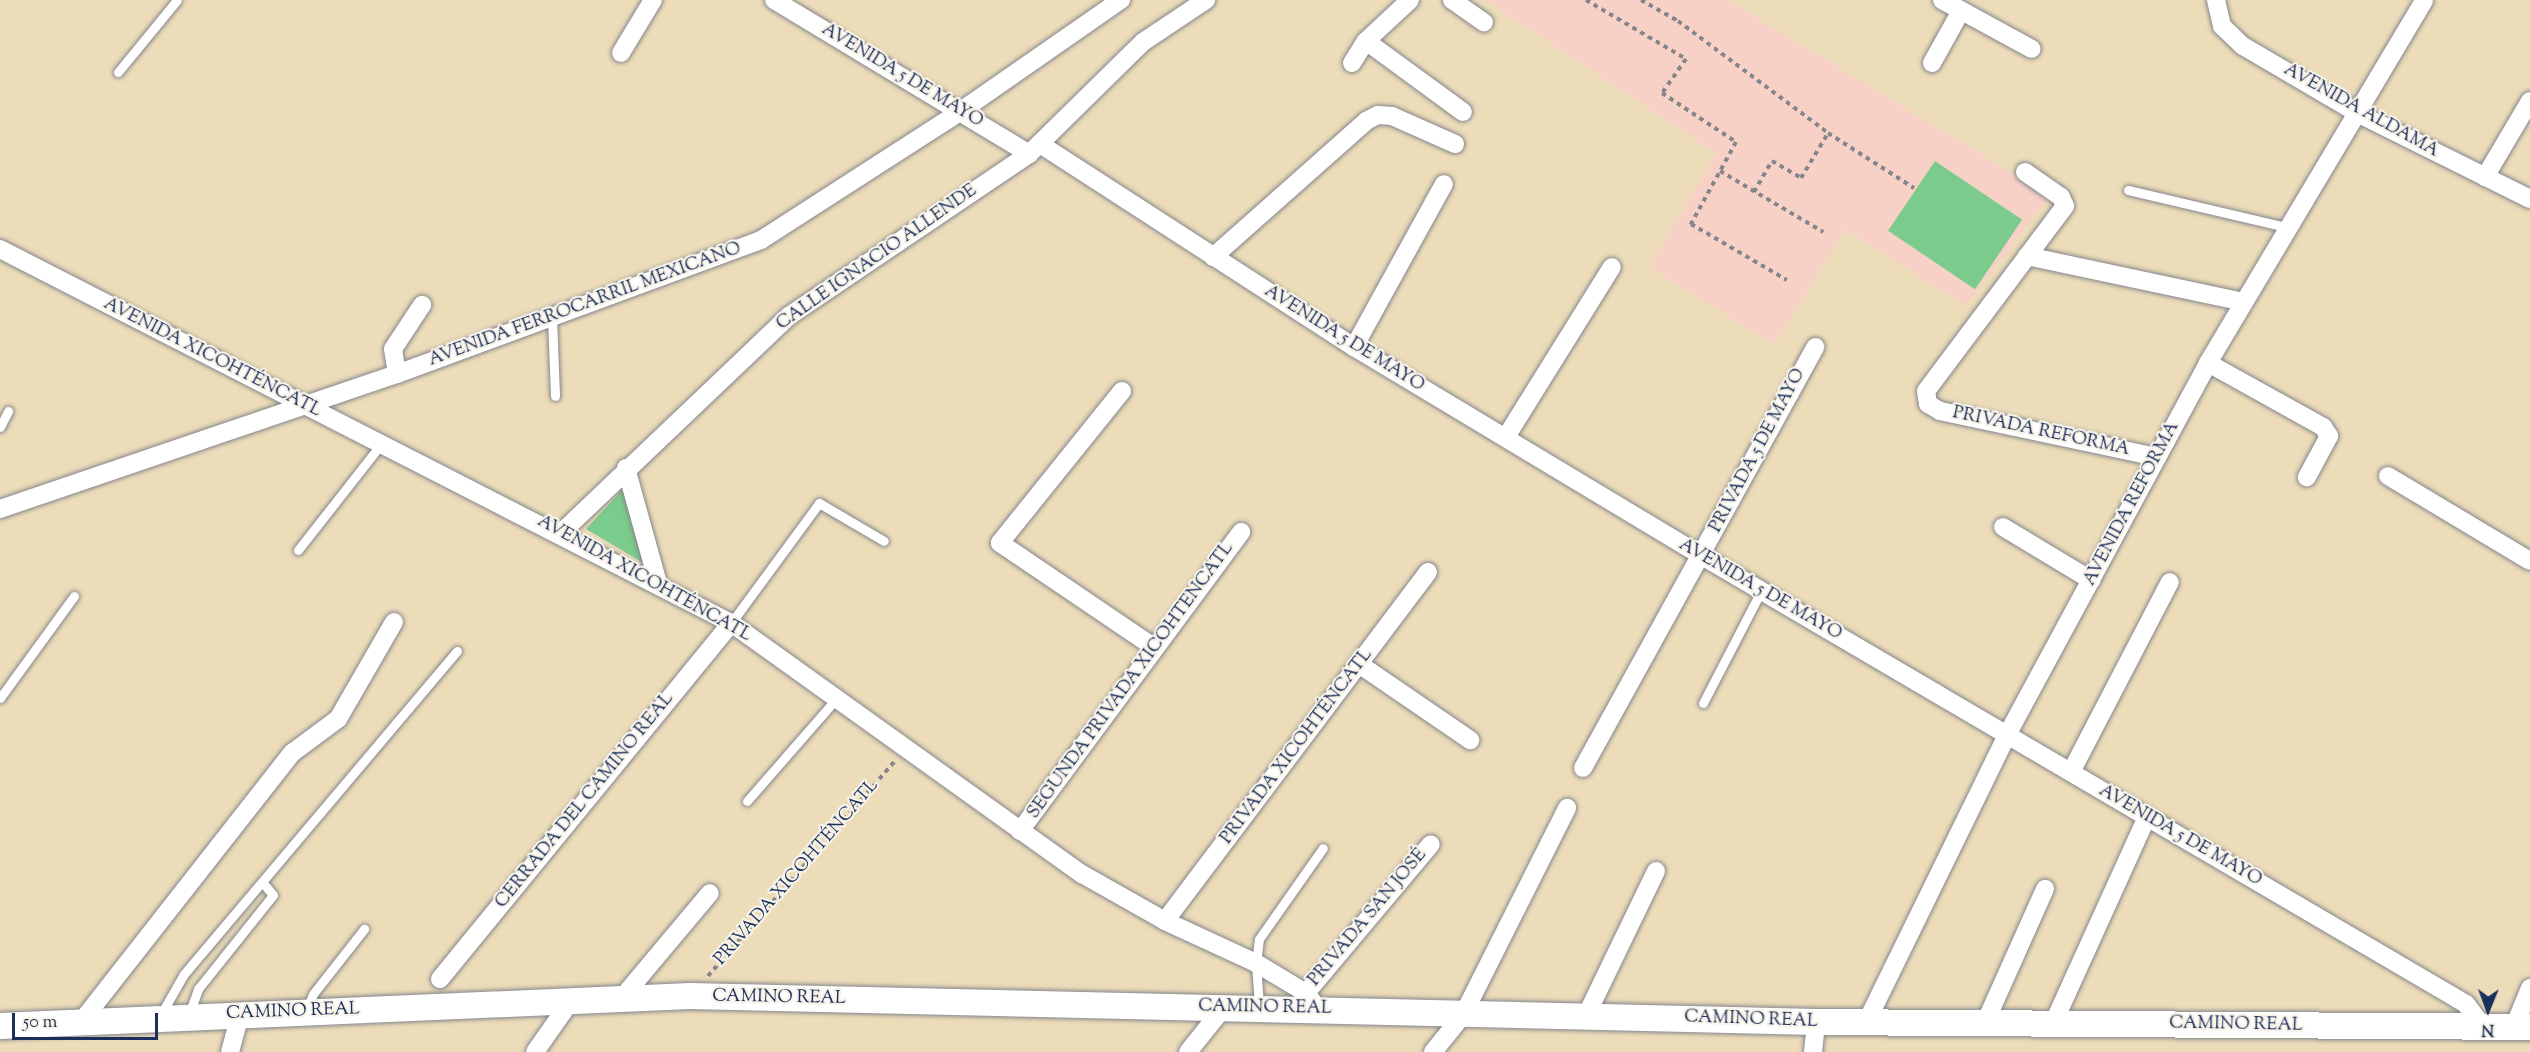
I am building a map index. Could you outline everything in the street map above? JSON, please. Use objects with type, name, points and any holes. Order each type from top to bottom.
[{"type":"main road","name":"CAMINO REAL","points":[[0,1026],[690,996],[1260,1008],[1312,1001],[1463,1015],[1866,1023],[2522,1027]]},
{"type":"street","points":[[621,53],[653,0]]},
{"type":"street","name":"AVENIDA 5 DE MAYO","points":[[774,0],[961,111],[1035,149],[1213,256],[1354,347],[1702,556],[2466,1004],[2484,1028]]},
{"type":"street","name":"AVENIDA FERROCARRIL MEXICANO","points":[[0,509],[397,374],[761,240],[961,111],[1121,0]]},
{"type":"street","name":"CALLE IGNACIO ALLENDE","points":[[561,533],[626,468],[789,316],[1035,149],[1143,42],[1206,0]]},
{"type":"street","points":[[1352,63],[1366,41],[1410,0]]},
{"type":"street","points":[[1452,0],[1484,22]]},
{"type":"street","points":[[1942,0],[2032,49]]},
{"type":"street","name":"AVENIDA ALDAMA","points":[[2216,0],[2222,26],[2243,46],[2357,113],[2530,199]]},
{"type":"street","name":"AVENIDA REFORMA","points":[[1866,1023],[2007,735],[2208,363],[2424,0]]},
{"type":"street","points":[[1932,63],[1961,11]]},
{"type":"street","points":[[1366,41],[1463,112]]},
{"type":"street","points":[[2485,177],[2530,101]]},
{"type":"street","points":[[1213,256],[1372,118],[1392,116],[1455,144]]},
{"type":"street","name":"PRIVADA REFORMA","points":[[2025,172],[2061,196],[2065,206],[1926,391],[1928,404],[1940,411],[2157,457]]},
{"type":"street","points":[[1354,347],[1444,184]]},
{"type":"street","name":"AVENIDA XICOHTÉNCATL","points":[[0,249],[304,406],[561,533],[731,623],[837,698],[905,751],[1082,874],[1165,921],[1256,963],[1312,1001]]},
{"type":"street","points":[[2027,256],[2244,302]]},
{"type":"street","points":[[1506,437],[1612,267]]},
{"type":"street","points":[[397,374],[393,349],[422,305]]},
{"type":"street","name":"PRIVADA 5 DE MAYO","points":[[1583,768],[1702,556],[1815,347]]},
{"type":"street","points":[[2208,363],[2323,427],[2329,436],[2307,477]]},
{"type":"street","points":[[1122,391],[1000,543],[1155,648]]},
{"type":"street","points":[[626,468],[658,583]]},
{"type":"street","points":[[2388,476],[2530,561]]},
{"type":"street","points":[[2003,527],[2091,580]]},
{"type":"street","name":"SEGUNDA PRIVADA XICOHTENCATL","points":[[1020,831],[1241,532]]},
{"type":"street","name":"PRIVADA XICOHTÉNCATL","points":[[1165,921],[1428,572]]},
{"type":"street","points":[[2071,772],[2170,582]]},
{"type":"street","points":[[81,1022],[292,753],[338,718],[394,622]]},
{"type":"street","name":"CERRADA DEL CAMINO REAL","points":[[440,979],[731,623]]},
{"type":"street","points":[[1359,664],[1470,740]]},
{"type":"street","points":[[1433,1052],[1463,1015],[1567,808]]},
{"type":"street","points":[[2053,1024],[2147,817]]},
{"type":"street","name":"PRIVADA SAN JOSÉ","points":[[1312,1001],[1431,844]]},
{"type":"street","points":[[1586,1016],[1656,871]]},
{"type":"street","points":[[1985,1023],[2045,889]]},
{"type":"street","points":[[621,999],[710,893]]},
{"type":"street","points":[[2522,1027],[2530,988]]},
{"type":"street","points":[[535,1052],[570,1002]]},
{"type":"street","points":[[1188,1052],[1224,1007]]},
{"type":"street","points":[[230,1052],[240,1014]]},
{"type":"street","points":[[1812,1052],[1816,1022]]},
{"type":"lane","points":[[118,72],[177,0]]},
{"type":"lane","points":[[2128,190],[2290,228]]},
{"type":"lane","points":[[552,317],[555,396]]},
{"type":"lane","points":[[0,427],[8,411]]},
{"type":"lane","points":[[298,550],[381,444]]},
{"type":"lane","points":[[731,623],[819,503],[884,541]]},
{"type":"lane","points":[[1703,703],[1761,591]]},
{"type":"lane","points":[[0,698],[74,596]]},
{"type":"lane","points":[[159,1018],[184,974],[457,651]]},
{"type":"lane","points":[[747,801],[837,698]]},
{"type":"lane","points":[[1260,1008],[1256,963],[1259,939],[1323,848]]},
{"type":"lane","points":[[189,1017],[198,989],[273,895],[262,882]]},
{"type":"lane","points":[[306,1012],[314,994],[364,929]]},
{"type":"path","points":[[1641,0],[1678,21],[1828,133],[1914,188]]},
{"type":"path","points":[[1590,1],[1686,59],[1662,93],[1736,142],[1691,224],[1786,280]]},
{"type":"path","points":[[1754,192],[1773,161],[1801,178],[1828,133]]},
{"type":"path","points":[[1720,171],[1823,232]]},
{"type":"path","name":"PRIVADA XICOHTÉNCATL","points":[[690,996],[905,751]]},
{"type":"shaded area","points":[[1485,0],[1727,0],[2050,196],[1965,306],[1846,229],[1774,344],[1649,267],[1716,153]]},
{"type":"green space","points":[[1935,161],[2022,220],[1975,289],[1888,231]]},
{"type":"green space","points":[[625,487],[645,564],[586,529]]}]
